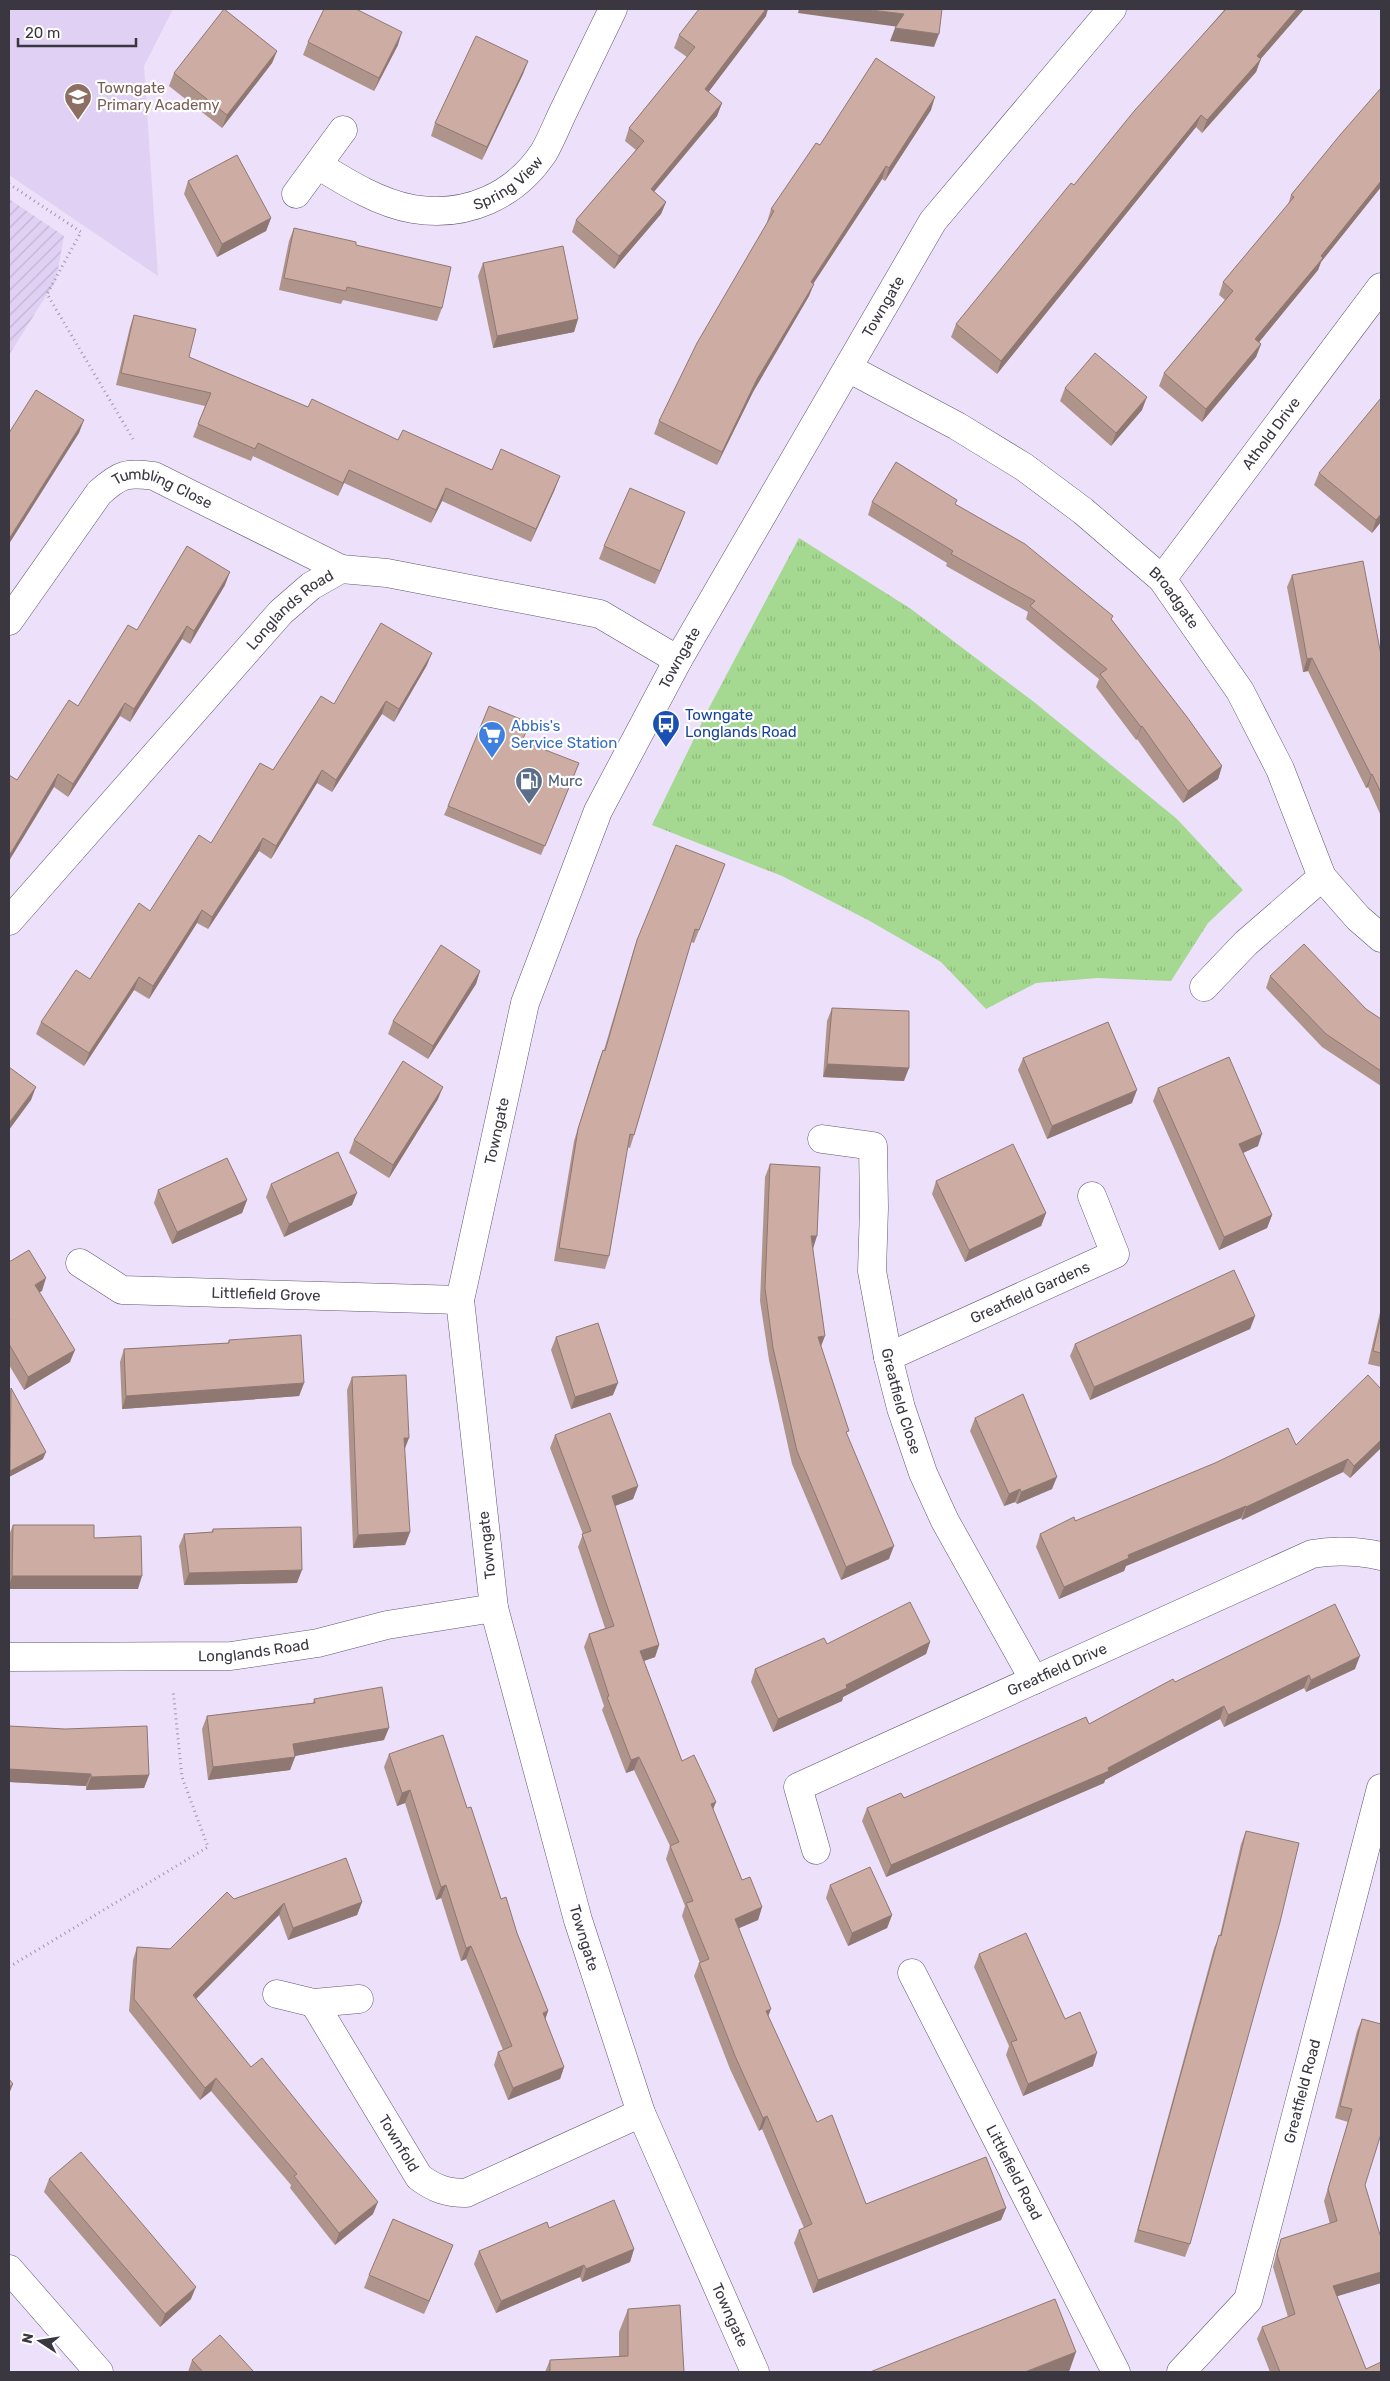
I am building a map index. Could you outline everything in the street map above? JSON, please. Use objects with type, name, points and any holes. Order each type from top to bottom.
[{"type":"street","name":"Spring View","points":[[318,165],[349,184],[382,199],[414,209],[448,210],[487,203],[517,184],[544,152],[613,9]]},
{"type":"street","name":"Towngate","points":[[755,2372],[641,2113],[578,1920],[494,1608],[460,1300],[525,1002],[598,812],[678,660],[933,221],[1112,9]]},
{"type":"street","points":[[296,194],[343,130]]},
{"type":"street","name":"Athold Drive","points":[[1162,579],[1381,287]]},
{"type":"street","name":"Broadgate","points":[[848,368],[957,426],[1024,467],[1083,511],[1162,579],[1240,691],[1280,769],[1322,877],[1358,918],[1381,938]]},
{"type":"street","name":"Tumbling Close","points":[[9,622],[99,492],[115,478],[133,473],[154,476],[341,569]]},
{"type":"street","name":"Longlands Road","points":[[9,921],[281,612],[311,586],[341,569],[404,576],[600,614],[678,660]]},
{"type":"street","points":[[1204,987],[1246,943],[1322,877]]},
{"type":"street","name":"Greatfield Close","points":[[822,1139],[873,1146],[872,1271],[888,1357],[901,1408],[923,1473],[945,1521],[1034,1680]]},
{"type":"street","name":"Greatfield Gardens","points":[[888,1357],[1115,1254],[1092,1196]]},
{"type":"street","name":"Littlefield Grove","points":[[80,1263],[122,1290],[460,1300]]},
{"type":"street","name":"Greatfield Drive","points":[[816,1850],[798,1786],[1312,1554],[1336,1550],[1364,1552],[1381,1556]]},
{"type":"street","name":"Longlands Road","points":[[9,1657],[231,1656],[318,1644],[387,1625],[494,1608]]},
{"type":"street","name":"Greatfield Road","points":[[1181,2372],[1248,2300],[1381,1788]]},
{"type":"street","name":"Littlefield Road","points":[[912,1973],[1116,2372]]},
{"type":"street","points":[[277,1994],[314,2003],[359,1999]]},
{"type":"street","name":"Townfold","points":[[314,2003],[419,2177],[432,2187],[448,2193],[466,2193],[641,2113]]},
{"type":"street","points":[[9,2269],[99,2372]]},
{"type":"path","points":[[9,184],[82,232],[47,294],[154,476]]},
{"type":"path","points":[[9,1967],[208,1847],[182,1777],[170,1657]]},
{"type":"shaded area","name":"Towngate Primary Academy","points":[[9,9],[173,9],[144,66],[158,276],[9,175]]},
{"type":"shaded area","points":[[9,199],[64,236],[56,280],[9,355]]},
{"type":"green space","points":[[799,538],[911,609],[1034,702],[1177,819],[1243,890],[1208,923],[1171,981],[1097,978],[1036,983],[986,1009],[941,962],[868,920],[782,876],[652,825],[710,706]]},
{"type":"building","points":[[224,9],[277,51],[227,115],[174,73]]},
{"type":"building","points":[[324,9],[356,9],[402,32],[379,78],[308,42]]},
{"type":"building","points":[[699,9],[766,9],[705,89],[722,103],[651,189],[666,202],[619,256],[576,220],[644,141],[629,128],[695,47],[679,35]]},
{"type":"building","points":[[863,9],[942,9],[939,34],[895,28],[904,14]]},
{"type":"building","points":[[1226,9],[1297,9],[1257,56],[1261,59],[1207,120],[1201,115],[1001,361],[956,324],[1071,183],[1074,185],[1135,110]]},
{"type":"building","points":[[476,36],[528,61],[487,147],[435,123]]},
{"type":"building","points":[[876,58],[935,97],[889,168],[886,166],[811,282],[814,284],[757,379],[722,452],[659,421],[697,343],[774,211],[771,209],[816,143],[820,145]]},
{"type":"building","points":[[1381,88],[1381,181],[1321,256],[1323,258],[1255,339],[1261,344],[1206,409],[1164,373],[1233,291],[1223,282],[1294,197],[1291,195]]},
{"type":"building","points":[[237,155],[271,218],[222,244],[188,181]]},
{"type":"building","points":[[294,228],[356,242],[356,245],[451,267],[442,308],[347,287],[346,291],[284,278]]},
{"type":"building","points":[[563,246],[578,319],[497,336],[483,263]]},
{"type":"building","points":[[134,315],[196,329],[189,357],[308,407],[312,399],[398,440],[403,430],[492,470],[501,449],[560,476],[536,529],[446,488],[436,510],[349,470],[343,483],[258,443],[255,449],[198,424],[211,393],[121,373]]},
{"type":"building","points":[[1095,353],[1147,397],[1116,433],[1065,388]]},
{"type":"building","points":[[36,390],[84,420],[9,539],[9,433]]},
{"type":"building","points":[[1381,398],[1381,514],[1376,520],[1319,473]]},
{"type":"building","points":[[896,462],[957,500],[955,504],[1025,544],[1113,616],[1111,619],[1187,717],[1222,766],[1188,791],[1142,726],[1100,674],[1107,669],[1030,606],[1035,601],[951,554],[953,551],[872,502]]},
{"type":"building","points":[[630,488],[685,512],[660,571],[604,546]]},
{"type":"building","points":[[187,546],[230,572],[194,631],[187,626],[134,709],[125,703],[73,784],[58,774],[9,856],[9,775],[17,780],[69,700],[78,706],[128,625],[137,630]]},
{"type":"building","points":[[1363,561],[1381,655],[1381,793],[1312,658],[1307,659],[1292,575]]},
{"type":"building","points":[[381,623],[432,653],[399,709],[386,701],[336,780],[322,770],[276,846],[263,838],[212,917],[202,910],[153,986],[139,977],[89,1053],[41,1022],[76,970],[90,979],[139,903],[150,911],[199,835],[211,843],[260,763],[273,770],[321,696],[334,704]]},
{"type":"building","points":[[489,706],[530,723],[522,741],[579,763],[545,846],[448,806]]},
{"type":"building","points":[[676,845],[725,864],[699,930],[695,929],[634,1135],[630,1134],[609,1256],[559,1248],[578,1129],[603,1050],[605,1051],[637,940]]},
{"type":"building","points":[[1304,944],[1366,1009],[1381,1019],[1381,1071],[1326,1034],[1270,976]]},
{"type":"building","points":[[441,945],[480,971],[433,1046],[393,1021]]},
{"type":"building","points":[[832,1008],[909,1011],[909,1068],[827,1064]]},
{"type":"building","points":[[1108,1022],[1137,1090],[1052,1126],[1023,1058]]},
{"type":"building","points":[[1229,1057],[1262,1134],[1239,1144],[1272,1215],[1224,1237],[1158,1088]]},
{"type":"building","points":[[403,1061],[443,1087],[393,1165],[354,1140]]},
{"type":"building","points":[[9,1067],[36,1087],[9,1123]]},
{"type":"building","points":[[1013,1144],[1046,1213],[969,1250],[936,1181]]},
{"type":"building","points":[[338,1152],[357,1193],[289,1224],[271,1184]]},
{"type":"building","points":[[227,1158],[247,1200],[177,1232],[158,1190]]},
{"type":"building","points":[[770,1164],[820,1167],[817,1236],[811,1236],[825,1336],[818,1337],[849,1431],[846,1432],[894,1546],[846,1567],[797,1451],[773,1348],[765,1288]]},
{"type":"building","points":[[29,1250],[46,1278],[35,1285],[75,1350],[28,1377],[9,1344],[9,1262]]},
{"type":"building","points":[[1234,1270],[1255,1316],[1094,1387],[1075,1344]]},
{"type":"building","points":[[1381,1315],[1381,1353],[1373,1351]]},
{"type":"building","points":[[598,1323],[618,1383],[575,1397],[556,1337]]},
{"type":"building","points":[[301,1335],[304,1383],[126,1396],[124,1349],[229,1343],[229,1340]]},
{"type":"building","points":[[406,1375],[409,1438],[404,1438],[410,1532],[358,1535],[352,1377]]},
{"type":"building","points":[[1368,1375],[1381,1389],[1381,1440],[1354,1466],[1348,1459],[1246,1507],[1128,1555],[1129,1558],[1064,1587],[1040,1534],[1074,1517],[1075,1521],[1215,1463],[1288,1428],[1296,1445]]},
{"type":"building","points":[[11,1388],[46,1452],[10,1471]]},
{"type":"building","points":[[1023,1394],[1057,1477],[1021,1492],[1020,1489],[1009,1494],[975,1418]]},
{"type":"building","points":[[610,1413],[638,1486],[612,1496],[659,1645],[640,1651],[682,1761],[694,1755],[716,1802],[711,1804],[742,1880],[750,1877],[762,1907],[735,1919],[771,2009],[766,2011],[817,2122],[832,2115],[866,2204],[986,2157],[1006,2208],[818,2280],[799,2230],[812,2224],[767,2116],[763,2118],[735,2056],[699,1963],[709,1959],[686,1903],[693,1901],[670,1846],[679,1842],[639,1757],[631,1760],[607,1697],[609,1696],[589,1634],[614,1626],[582,1534],[591,1531],[555,1435]]},
{"type":"building","points":[[13,1525],[94,1525],[94,1538],[141,1536],[142,1576],[12,1576]]},
{"type":"building","points":[[301,1527],[302,1570],[189,1573],[184,1534],[213,1532],[213,1529]]},
{"type":"building","points":[[910,1602],[930,1642],[846,1685],[847,1688],[778,1719],[755,1669],[824,1638],[827,1644]]},
{"type":"building","points":[[1335,1604],[1360,1656],[1311,1680],[1309,1675],[1228,1715],[1224,1706],[1108,1768],[1109,1771],[891,1865],[867,1808],[901,1793],[904,1798],[1086,1717],[1089,1724],[1173,1679],[1175,1682]]},
{"type":"building","points":[[382,1687],[389,1728],[293,1744],[295,1757],[213,1767],[207,1716],[315,1703],[314,1699]]},
{"type":"building","points":[[9,1726],[65,1729],[147,1726],[149,1775],[91,1777],[91,1774],[9,1769]]},
{"type":"building","points":[[443,1735],[467,1808],[471,1807],[501,1899],[506,1897],[517,1933],[548,2011],[543,2013],[564,2067],[513,2088],[498,2052],[512,2046],[471,1946],[466,1948],[446,1885],[441,1887],[410,1790],[402,1793],[389,1754]]},
{"type":"building","points":[[1246,1831],[1299,1843],[1280,1922],[1190,2244],[1138,2230],[1219,1935],[1221,1936]]},
{"type":"building","points":[[346,1858],[362,1902],[293,1928],[284,1903],[193,1995],[251,2067],[262,2058],[378,2202],[339,2233],[294,2176],[297,2174],[216,2078],[205,2088],[134,1999],[137,1947],[170,1949],[227,1892],[234,1899]]},
{"type":"building","points":[[870,1867],[892,1915],[852,1933],[830,1885]]},
{"type":"building","points":[[1026,1933],[1065,2019],[1080,2012],[1097,2053],[1028,2084],[1011,2042],[1017,2040],[979,1954]]},
{"type":"building","points":[[1362,2019],[1381,2024],[1381,2134],[1365,2185],[1381,2238],[1381,2272],[1333,2286],[1366,2369],[1381,2362],[1381,2372],[1280,2372],[1262,2327],[1295,2314],[1277,2254],[1281,2239],[1337,2221],[1328,2189],[1352,2109],[1340,2106]]},
{"type":"building","points":[[9,2079],[13,2084],[9,2087]]},
{"type":"building","points":[[81,2152],[196,2287],[165,2314],[49,2179]]},
{"type":"building","points":[[614,2200],[634,2249],[586,2269],[584,2265],[501,2301],[479,2251],[547,2222],[549,2228]]},
{"type":"building","points":[[393,2219],[453,2245],[429,2301],[369,2275]]},
{"type":"building","points":[[1055,2299],[1076,2352],[1025,2372],[870,2372]]},
{"type":"building","points":[[680,2305],[684,2372],[550,2372],[550,2360],[628,2356],[628,2309]]},
{"type":"building","points":[[220,2335],[254,2372],[203,2372],[192,2360]]},
{"type":"place","name":"Towngate Primary Academy","points":[[78,121]]},
{"type":"place","name":"Towngate Longlands Road","points":[[666,748]]},
{"type":"place","name":"Abbis's Service Station","points":[[492,759]]},
{"type":"place","name":"Murc","points":[[529,805]]}]
